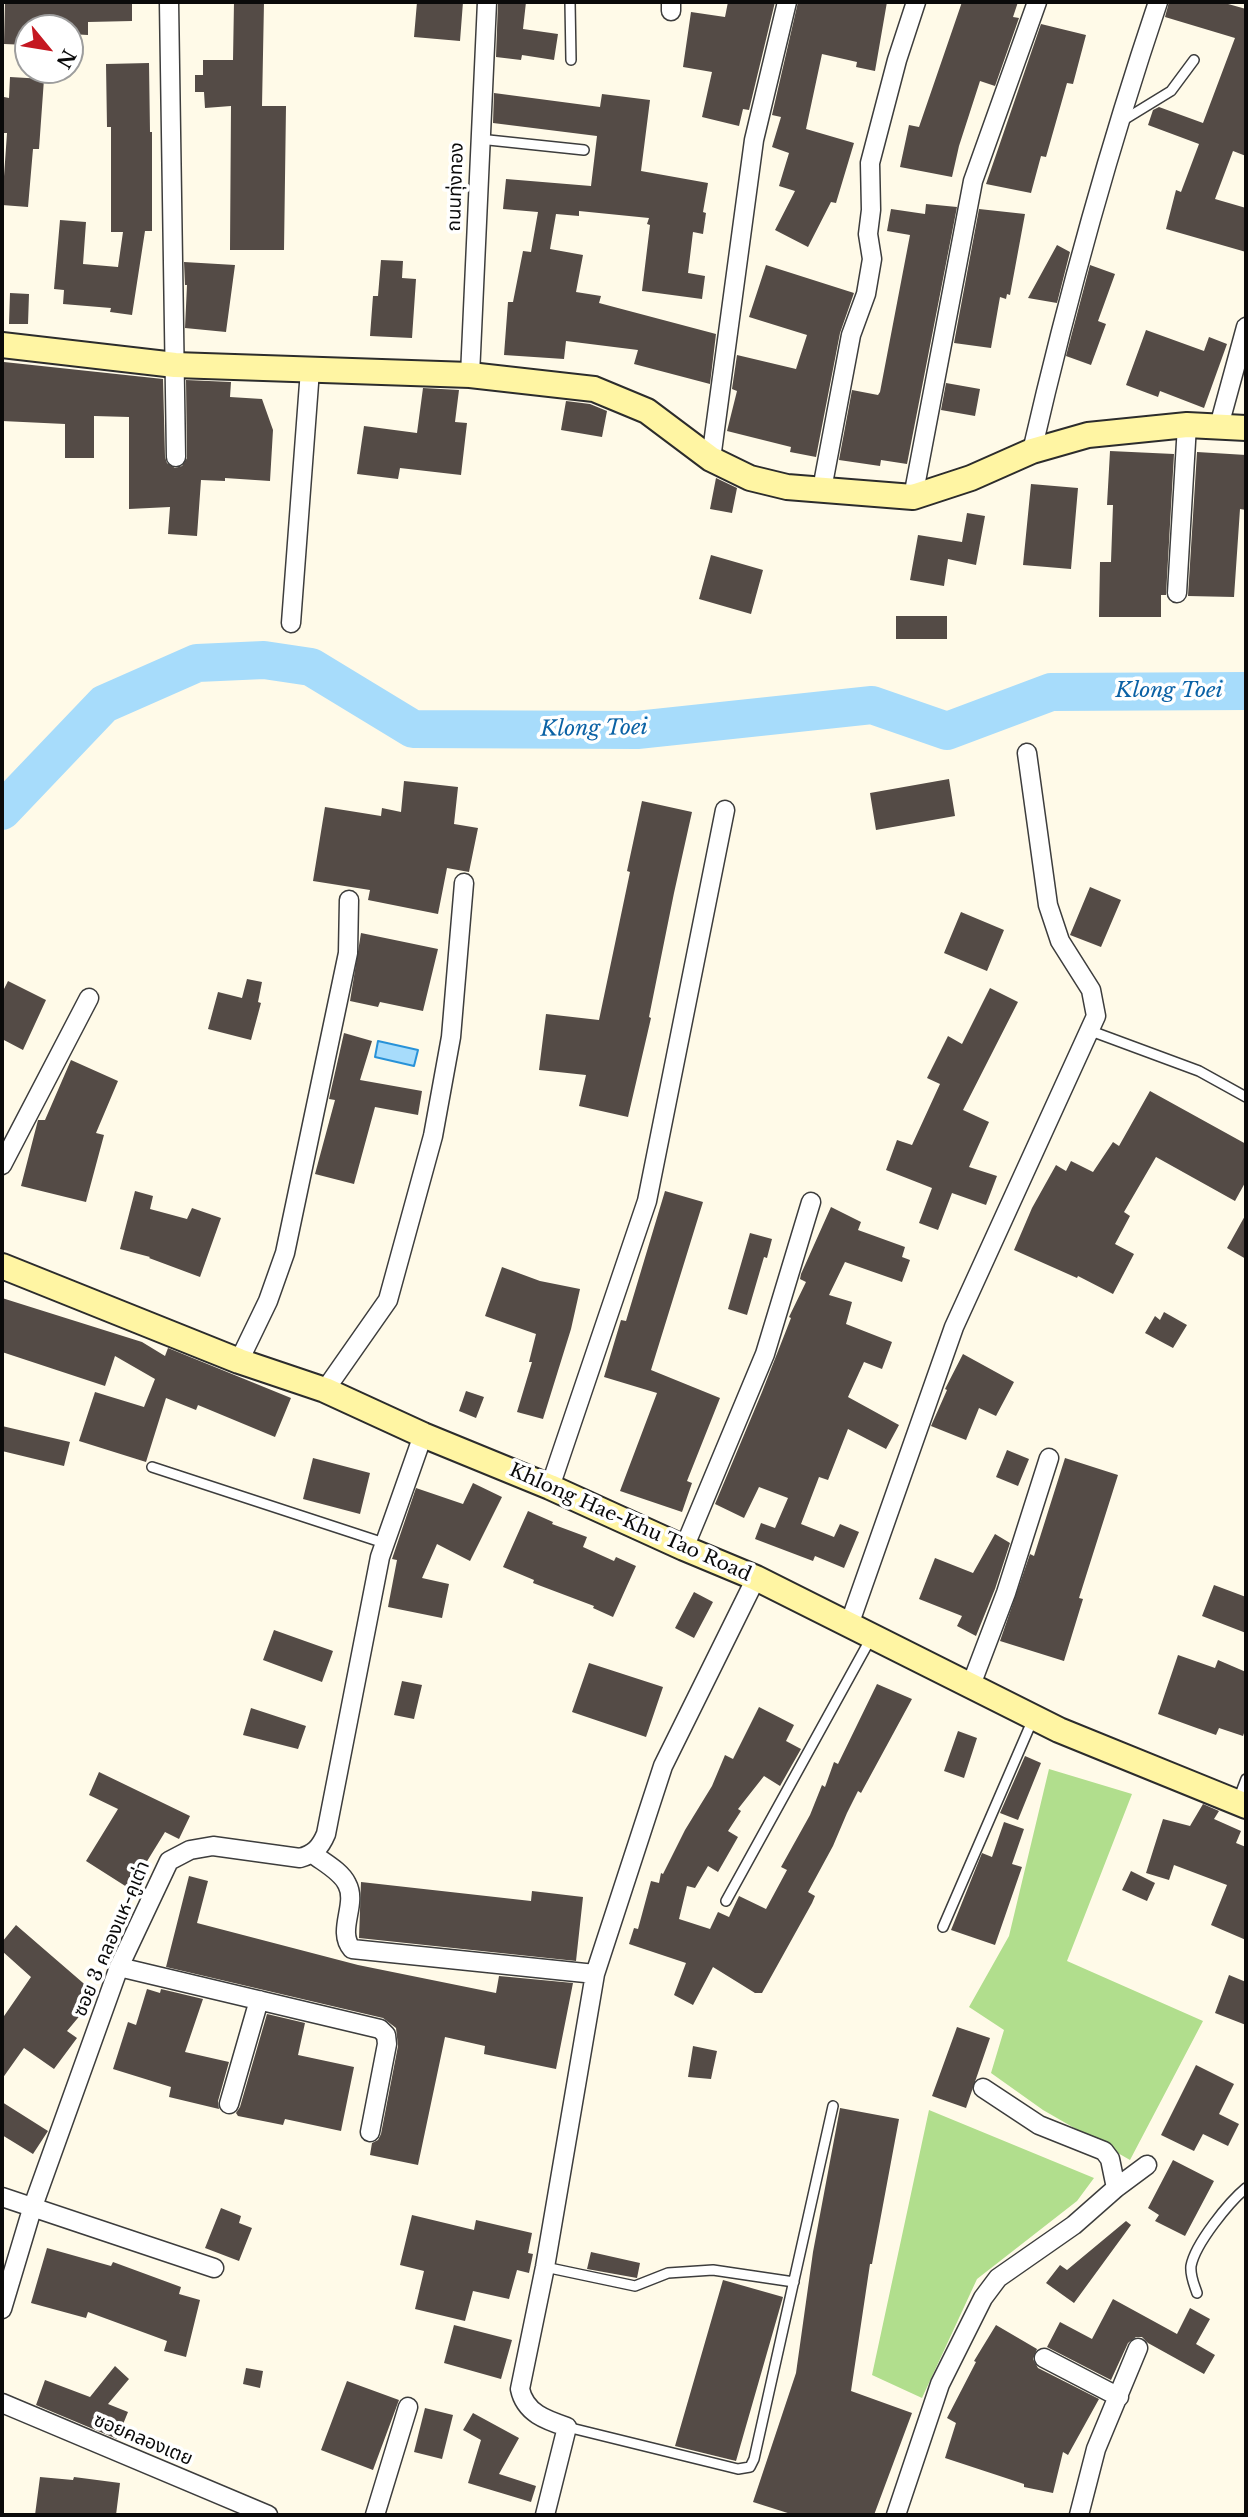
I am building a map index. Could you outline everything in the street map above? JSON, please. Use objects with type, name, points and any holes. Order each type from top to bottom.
[{"type":"street","points":[[169,2],[176,457]]},
{"type":"street","name":"ถนนทุ่งทอง","points":[[470,374],[486,2]]},
{"type":"street","points":[[711,459],[754,140],[787,2]]},
{"type":"street","points":[[822,489],[851,335],[866,294],[872,259],[868,234],[871,211],[870,163],[897,60],[916,2]]},
{"type":"street","points":[[913,497],[973,181],[1037,2]]},
{"type":"street","points":[[1032,451],[1058,338],[1118,124],[1158,2]]},
{"type":"street","points":[[1219,426],[1246,327]]},
{"type":"street","points":[[2,345],[175,365],[470,374],[594,389],[647,411],[711,459],[750,478],[787,487],[913,497],[971,478],[1032,451],[1088,435],[1187,425],[1246,428]]},
{"type":"street","points":[[291,623],[310,370]]},
{"type":"street","points":[[1177,593],[1187,425]]},
{"type":"street","points":[[849,1625],[954,1327],[1096,1016],[1091,990],[1060,941],[1048,905],[1027,753]]},
{"type":"street","points":[[550,1487],[647,1201],[725,810]]},
{"type":"street","points":[[325,1390],[388,1300],[433,1136],[451,1037],[464,883]]},
{"type":"street","points":[[239,1361],[268,1301],[285,1253],[348,953],[349,900]]},
{"type":"street","points":[[2,1166],[89,998]]},
{"type":"street","points":[[684,1548],[765,1354],[811,1202]]},
{"type":"street","name":"Khlong Hae-Khu Tao Road","points":[[2,1266],[239,1361],[325,1390],[423,1435],[550,1487],[756,1578],[1059,1730],[1242,1804]]},
{"type":"street","points":[[423,1435],[380,1557],[326,1834],[313,1854],[348,1884],[351,1897],[345,1938],[352,1949],[595,1974]]},
{"type":"street","points":[[971,1685],[1006,1593],[1049,1458]]},
{"type":"street","points":[[545,2515],[567,2427],[528,2409],[520,2389],[545,2267],[595,1974],[663,1766],[756,1578]]},
{"type":"street","name":"ซอย 3 คลองแห-คูเต่า","points":[[2,2309],[32,2209],[119,1967],[169,1861],[190,1850],[213,1846],[300,1858],[313,1854]]},
{"type":"street","points":[[119,1967],[380,2029],[386,2035],[387,2045],[370,2132]]},
{"type":"street","points":[[229,2104],[259,2000]]},
{"type":"street","points":[[984,2088],[1039,2125],[1104,2151],[1110,2160],[1116,2188]]},
{"type":"street","points":[[896,2515],[940,2384],[983,2298],[998,2278],[1074,2225],[1147,2165]]},
{"type":"street","points":[[2,2197],[214,2268]]},
{"type":"street","points":[[1079,2515],[1097,2449],[1138,2348]]},
{"type":"street","points":[[1044,2358],[1119,2397]]},
{"type":"street","name":"ซอยคลองเตย","points":[[2,2403],[268,2515]]},
{"type":"street","points":[[375,2515],[408,2407]]},
{"type":"lane","points":[[570,2],[571,61]]},
{"type":"lane","points":[[1118,124],[1171,91],[1194,60]]},
{"type":"lane","points":[[479,139],[584,150]]},
{"type":"lane","points":[[1091,1031],[1199,1071],[1246,1097]]},
{"type":"lane","points":[[152,1467],[384,1543]]},
{"type":"lane","points":[[726,1901],[872,1637]]},
{"type":"lane","points":[[943,1927],[1033,1717]]},
{"type":"lane","points":[[1242,1804],[1246,1779]]},
{"type":"lane","points":[[567,2427],[738,2469],[750,2467],[754,2459],[833,2106]]},
{"type":"lane","points":[[1197,2293],[1191,2277],[1191,2266],[1196,2252],[1218,2219],[1246,2188]]},
{"type":"lane","points":[[545,2267],[635,2286],[668,2273],[713,2270],[794,2282]]},
{"type":"green space","points":[[1049,1769],[1132,1794],[1067,1961],[1203,2021],[1130,2160],[1043,2110],[991,2073],[1004,2030],[969,2007],[1009,1936]]},
{"type":"green space","points":[[929,2110],[1094,2178],[1077,2201],[977,2279],[922,2398],[872,2375]]},
{"type":"water","points":[[378,1041],[418,1050],[414,1066],[375,1057]]},
{"type":"building","points":[[5,2],[132,2],[132,21],[88,22],[88,35],[84,35],[84,14],[14,14],[14,44],[4,44]]},
{"type":"building","points":[[234,2],[264,2],[262,106],[286,106],[284,250],[230,250],[231,106],[205,108],[204,92],[195,92],[195,75],[203,75],[203,60],[233,60]]},
{"type":"building","points":[[417,2],[463,2],[460,41],[414,37]]},
{"type":"building","points":[[498,2],[526,2],[523,29],[558,34],[554,60],[522,55],[521,60],[496,57]]},
{"type":"building","points":[[728,2],[775,2],[749,110],[743,109],[739,126],[702,117],[712,72],[683,67],[691,12],[725,17]]},
{"type":"building","points":[[798,2],[887,2],[875,71],[856,67],[857,62],[822,54],[806,129],[854,143],[836,203],[831,202],[808,247],[775,230],[795,191],[779,186],[789,153],[772,147],[781,117],[772,115]]},
{"type":"building","points":[[962,2],[1018,2],[1013,17],[1019,18],[995,86],[980,81],[952,177],[900,167],[909,125],[919,127]]},
{"type":"building","points":[[1169,2],[1221,2],[1246,9],[1246,156],[1233,151],[1215,199],[1246,208],[1246,252],[1166,229],[1176,190],[1181,192],[1199,144],[1148,125],[1153,110],[1159,107],[1203,123],[1235,38],[1165,17]]},
{"type":"building","points":[[1041,24],[1086,35],[1073,84],[1067,83],[1046,157],[1041,156],[1031,193],[986,184]]},
{"type":"building","points":[[149,63],[152,231],[145,231],[132,315],[110,312],[111,308],[63,304],[64,290],[54,289],[60,220],[86,222],[83,264],[118,267],[123,232],[111,232],[111,127],[107,127],[106,64]]},
{"type":"building","points":[[10,77],[14,77],[14,84],[44,84],[39,149],[33,149],[28,207],[2,205],[7,133],[2,133],[2,120],[4,97],[9,98]]},
{"type":"building","points":[[494,93],[600,107],[602,94],[650,100],[641,171],[708,183],[703,212],[706,213],[703,234],[693,232],[688,273],[705,276],[702,299],[642,291],[649,218],[579,211],[579,216],[556,214],[550,249],[583,255],[576,292],[601,296],[599,303],[716,334],[710,384],[634,364],[638,350],[566,341],[564,359],[504,355],[508,302],[513,302],[523,251],[531,252],[538,212],[503,209],[506,179],[591,186],[597,136],[493,123]]},
{"type":"building","points":[[926,204],[957,207],[907,464],[881,460],[880,466],[839,460],[852,390],[878,395],[880,392],[910,235],[887,231],[891,209],[925,214]]},
{"type":"building","points":[[979,209],[1025,214],[1010,295],[1007,294],[1006,299],[1000,297],[991,348],[954,343]]},
{"type":"building","points":[[1057,245],[1070,252],[1057,303],[1028,298]]},
{"type":"building","points":[[381,260],[403,261],[402,278],[416,279],[412,338],[370,336],[373,296],[378,296]]},
{"type":"building","points":[[184,262],[235,265],[226,332],[185,328],[187,285]]},
{"type":"building","points":[[766,265],[854,293],[840,333],[816,457],[790,452],[791,447],[727,431],[737,391],[732,389],[737,355],[796,369],[807,335],[749,317]]},
{"type":"building","points":[[1090,265],[1115,274],[1098,321],[1106,324],[1091,365],[1066,356]]},
{"type":"building","points":[[10,293],[29,294],[28,324],[9,324]]},
{"type":"building","points":[[1146,330],[1204,351],[1209,337],[1227,344],[1204,408],[1160,391],[1158,397],[1126,385]]},
{"type":"building","points":[[4,362],[163,379],[165,457],[167,463],[175,468],[182,466],[187,458],[186,380],[231,382],[230,397],[262,399],[273,430],[270,481],[225,478],[225,481],[201,480],[197,536],[168,534],[170,507],[129,509],[129,417],[94,416],[94,458],[65,458],[65,424],[2,421]]},
{"type":"building","points":[[946,383],[980,389],[975,416],[941,410]]},
{"type":"building","points":[[423,388],[459,390],[455,422],[467,423],[461,475],[400,468],[398,479],[357,474],[364,426],[417,433]]},
{"type":"building","points":[[566,401],[590,404],[607,411],[602,437],[561,430]]},
{"type":"building","points":[[1110,451],[1174,454],[1166,595],[1161,595],[1161,617],[1099,617],[1100,562],[1111,562],[1113,505],[1107,505]]},
{"type":"building","points":[[1197,452],[1246,455],[1246,510],[1240,509],[1234,597],[1188,596]]},
{"type":"building","points":[[716,478],[737,488],[732,513],[710,509]]},
{"type":"building","points":[[1031,484],[1078,488],[1071,569],[1023,565]]},
{"type":"building","points":[[967,513],[985,516],[976,565],[948,559],[944,586],[910,580],[918,535],[962,542]]},
{"type":"building","points":[[711,555],[763,570],[751,614],[699,599]]},
{"type":"building","points":[[896,616],[947,616],[947,639],[896,639]]},
{"type":"building","points":[[949,779],[955,816],[876,830],[870,793]]},
{"type":"building","points":[[404,781],[458,787],[454,824],[478,828],[469,872],[447,868],[438,914],[368,900],[370,890],[313,881],[325,807],[381,816],[382,808],[401,812]]},
{"type":"building","points":[[642,801],[692,812],[649,1017],[651,1018],[628,1117],[579,1106],[586,1075],[539,1070],[546,1014],[599,1020]]},
{"type":"building","points":[[1090,887],[1121,900],[1101,947],[1070,935]]},
{"type":"building","points":[[961,912],[1004,930],[987,971],[944,953]]},
{"type":"building","points":[[361,933],[438,949],[423,1011],[380,1002],[378,1007],[350,1001]]},
{"type":"building","points":[[247,979],[262,982],[258,1002],[261,1003],[251,1040],[208,1029],[218,992],[242,998]]},
{"type":"building","points":[[8,981],[46,1000],[23,1050],[2,1039],[2,993]]},
{"type":"building","points":[[990,988],[1018,1002],[963,1110],[989,1122],[969,1167],[997,1176],[986,1205],[952,1193],[938,1230],[919,1223],[932,1188],[886,1170],[897,1140],[912,1145],[940,1084],[927,1078],[948,1036],[962,1044]]},
{"type":"building","points":[[344,1033],[372,1041],[360,1080],[422,1091],[418,1115],[375,1107],[354,1184],[315,1174],[335,1100],[329,1099]]},
{"type":"building","points":[[71,1060],[118,1081],[96,1133],[104,1135],[86,1202],[21,1186],[38,1120],[45,1120]]},
{"type":"building","points":[[1150,1091],[1246,1144],[1246,1181],[1235,1201],[1156,1157],[1124,1212],[1130,1216],[1115,1244],[1134,1254],[1113,1294],[1078,1276],[1077,1278],[1014,1250],[1032,1208],[1056,1165],[1066,1171],[1071,1161],[1093,1172],[1113,1142],[1119,1146]]},
{"type":"building","points":[[135,1191],[153,1196],[150,1209],[187,1219],[192,1208],[221,1218],[200,1277],[150,1257],[120,1249]]},
{"type":"building","points":[[665,1191],[703,1202],[651,1370],[720,1398],[687,1481],[692,1483],[682,1512],[620,1491],[657,1393],[604,1377],[621,1320],[626,1321]]},
{"type":"building","points":[[831,1207],[861,1222],[858,1230],[905,1247],[902,1257],[910,1260],[902,1282],[845,1262],[829,1295],[852,1302],[846,1324],[892,1342],[882,1369],[864,1362],[848,1397],[899,1425],[886,1449],[848,1429],[828,1480],[819,1477],[801,1524],[834,1537],[840,1524],[859,1532],[844,1568],[815,1556],[813,1561],[755,1539],[761,1523],[775,1528],[788,1498],[759,1487],[744,1518],[715,1504],[762,1392],[791,1318],[789,1317],[806,1282],[800,1279],[801,1274]]},
{"type":"building","points":[[1246,1214],[1246,1259],[1227,1248]]},
{"type":"building","points":[[750,1233],[772,1239],[747,1315],[728,1309]]},
{"type":"building","points":[[502,1267],[540,1281],[580,1289],[571,1329],[543,1419],[517,1412],[532,1362],[529,1362],[536,1334],[485,1316]]},
{"type":"building","points":[[2,1298],[142,1342],[165,1356],[168,1348],[291,1398],[275,1437],[198,1405],[196,1410],[166,1398],[146,1462],[79,1441],[95,1392],[144,1407],[155,1379],[115,1356],[105,1386],[2,1352]]},
{"type":"building","points":[[1164,1312],[1187,1325],[1173,1348],[1145,1333],[1155,1316],[1160,1320]]},
{"type":"building","points":[[963,1354],[1014,1382],[996,1416],[979,1408],[966,1440],[931,1426],[947,1390],[945,1389]]},
{"type":"building","points":[[466,1391],[484,1397],[476,1418],[459,1411]]},
{"type":"building","points":[[2,1426],[70,1442],[64,1466],[2,1451]]},
{"type":"building","points":[[1007,1450],[1029,1459],[1018,1486],[996,1477]]},
{"type":"building","points":[[313,1458],[370,1473],[360,1514],[303,1499]]},
{"type":"building","points":[[1065,1458],[1118,1475],[1079,1598],[1083,1599],[1064,1661],[1000,1641],[1030,1554],[1034,1556]]},
{"type":"building","points":[[473,1483],[502,1497],[470,1561],[437,1544],[422,1578],[449,1584],[442,1618],[388,1607],[397,1560],[392,1559],[416,1488],[463,1504]]},
{"type":"building","points":[[528,1511],[553,1522],[552,1524],[587,1537],[583,1547],[614,1561],[616,1557],[636,1566],[613,1617],[593,1608],[594,1606],[533,1583],[534,1580],[503,1567]]},
{"type":"building","points":[[995,1534],[1010,1543],[976,1636],[957,1626],[962,1616],[919,1599],[935,1558],[973,1573]]},
{"type":"building","points":[[1214,1585],[1246,1597],[1246,1633],[1202,1616]]},
{"type":"building","points":[[694,1592],[713,1602],[694,1638],[675,1628]]},
{"type":"building","points":[[274,1630],[333,1651],[322,1682],[263,1660]]},
{"type":"building","points":[[1178,1655],[1215,1668],[1218,1660],[1246,1672],[1246,1727],[1243,1736],[1219,1728],[1216,1735],[1158,1714]]},
{"type":"building","points":[[589,1663],[663,1687],[646,1737],[572,1712]]},
{"type":"building","points":[[402,1681],[422,1685],[414,1719],[394,1715]]},
{"type":"building","points":[[877,1684],[912,1699],[861,1793],[858,1791],[808,1892],[815,1896],[812,1903],[762,1993],[755,1993],[713,1967],[693,2005],[674,1995],[686,1963],[629,1944],[634,1928],[638,1929],[651,1881],[659,1883],[661,1873],[663,1874],[685,1830],[712,1786],[725,1755],[733,1759],[759,1707],[794,1725],[786,1741],[801,1749],[780,1786],[764,1776],[738,1809],[741,1811],[728,1831],[738,1837],[718,1872],[708,1866],[695,1888],[687,1886],[679,1919],[710,1929],[718,1912],[729,1917],[739,1896],[766,1909],[787,1870],[781,1867],[810,1815],[822,1785],[825,1787],[834,1762],[838,1764]]},
{"type":"building","points":[[251,1708],[306,1726],[298,1749],[243,1735]]},
{"type":"building","points":[[958,1731],[977,1738],[964,1778],[944,1771]]},
{"type":"building","points":[[1025,1756],[1041,1763],[1018,1820],[1000,1813]]},
{"type":"building","points":[[99,1772],[190,1816],[179,1839],[165,1832],[130,1889],[86,1861],[118,1809],[89,1795]]},
{"type":"building","points":[[1203,1804],[1219,1811],[1214,1819],[1241,1831],[1236,1843],[1246,1847],[1246,1940],[1211,1925],[1227,1885],[1174,1865],[1169,1880],[1146,1873],[1163,1819],[1190,1826]]},
{"type":"building","points":[[1004,1822],[1024,1829],[1012,1864],[1022,1867],[995,1945],[951,1930],[982,1853],[992,1857]]},
{"type":"building","points":[[1131,1871],[1155,1883],[1147,1901],[1122,1890]]},
{"type":"building","points":[[189,1876],[208,1881],[197,1923],[358,1965],[496,1993],[499,1976],[573,1983],[556,2069],[484,2054],[485,2046],[445,2037],[418,2165],[370,2155],[372,2143],[378,2140],[381,2134],[398,2046],[396,2028],[383,2018],[166,1967]]},
{"type":"building","points":[[361,1882],[531,1901],[532,1891],[583,1897],[576,1961],[359,1938]]},
{"type":"building","points":[[16,1925],[97,1995],[67,2031],[77,2038],[54,2069],[24,2048],[2,2079],[2,2019],[31,1977],[2,1951],[2,1942]]},
{"type":"building","points":[[1229,1975],[1246,1982],[1246,2025],[1215,2013]]},
{"type":"building","points":[[147,1989],[160,1993],[161,1989],[203,1999],[185,2052],[229,2062],[218,2101],[219,2109],[169,2097],[171,2087],[113,2069],[128,2022],[136,2025]]},
{"type":"building","points":[[267,2014],[305,2023],[298,2055],[354,2067],[341,2131],[285,2119],[283,2125],[238,2116],[236,2113]]},
{"type":"building","points":[[957,2027],[990,2038],[966,2108],[932,2096]]},
{"type":"building","points":[[693,2046],[717,2051],[711,2079],[688,2077]]},
{"type":"building","points":[[1196,2065],[1234,2084],[1219,2114],[1239,2124],[1228,2146],[1203,2134],[1194,2151],[1161,2135]]},
{"type":"building","points":[[2,2102],[48,2131],[33,2154],[2,2135]]},
{"type":"building","points":[[840,2108],[899,2119],[870,2264],[851,2391],[912,2413],[874,2515],[794,2515],[753,2502],[796,2373],[813,2252]]},
{"type":"building","points":[[1173,2160],[1214,2181],[1185,2236],[1155,2221],[1159,2215],[1148,2208]]},
{"type":"building","points":[[221,2208],[241,2216],[239,2223],[252,2228],[239,2261],[205,2248]]},
{"type":"building","points":[[412,2215],[474,2230],[476,2220],[532,2233],[528,2253],[533,2254],[529,2273],[517,2270],[509,2299],[473,2291],[465,2321],[415,2309],[424,2271],[400,2265]]},
{"type":"building","points":[[1126,2221],[1131,2225],[1074,2303],[1046,2283],[1060,2265],[1067,2270]]},
{"type":"building","points":[[47,2248],[111,2266],[113,2262],[181,2287],[179,2294],[200,2300],[186,2357],[164,2351],[167,2341],[88,2312],[86,2318],[31,2303]]},
{"type":"building","points":[[591,2252],[640,2263],[637,2278],[587,2269]]},
{"type":"building","points":[[723,2280],[783,2297],[736,2461],[675,2446]]},
{"type":"building","points":[[1113,2299],[1177,2334],[1190,2308],[1210,2319],[1196,2344],[1215,2355],[1204,2374],[1142,2337],[1136,2337],[1128,2343],[1111,2380],[1047,2347],[1060,2322],[1092,2339]]},
{"type":"building","points":[[454,2325],[512,2340],[501,2379],[444,2363]]},
{"type":"building","points":[[996,2325],[1037,2349],[1033,2359],[1038,2368],[1099,2399],[1068,2455],[1063,2452],[1053,2493],[1024,2487],[1024,2484],[945,2458],[956,2423],[947,2418],[976,2362],[974,2361]]},
{"type":"building","points":[[115,2366],[129,2379],[108,2404],[128,2412],[117,2439],[36,2405],[45,2380],[90,2397]]},
{"type":"building","points":[[246,2368],[263,2371],[260,2388],[243,2384]]},
{"type":"building","points":[[347,2381],[399,2400],[373,2470],[321,2450]]},
{"type":"building","points":[[425,2408],[453,2415],[442,2459],[414,2452]]},
{"type":"building","points":[[473,2413],[519,2438],[499,2474],[536,2486],[531,2502],[468,2483],[481,2440],[463,2430]]},
{"type":"building","points":[[40,2477],[73,2480],[74,2477],[120,2483],[116,2515],[35,2515]]},
{"type":"waterway","name":"Klong Toei","points":[[2,811],[104,704],[197,663],[264,660],[311,667],[413,729],[637,730],[872,705],[947,731],[1051,692],[1246,691]]}]
